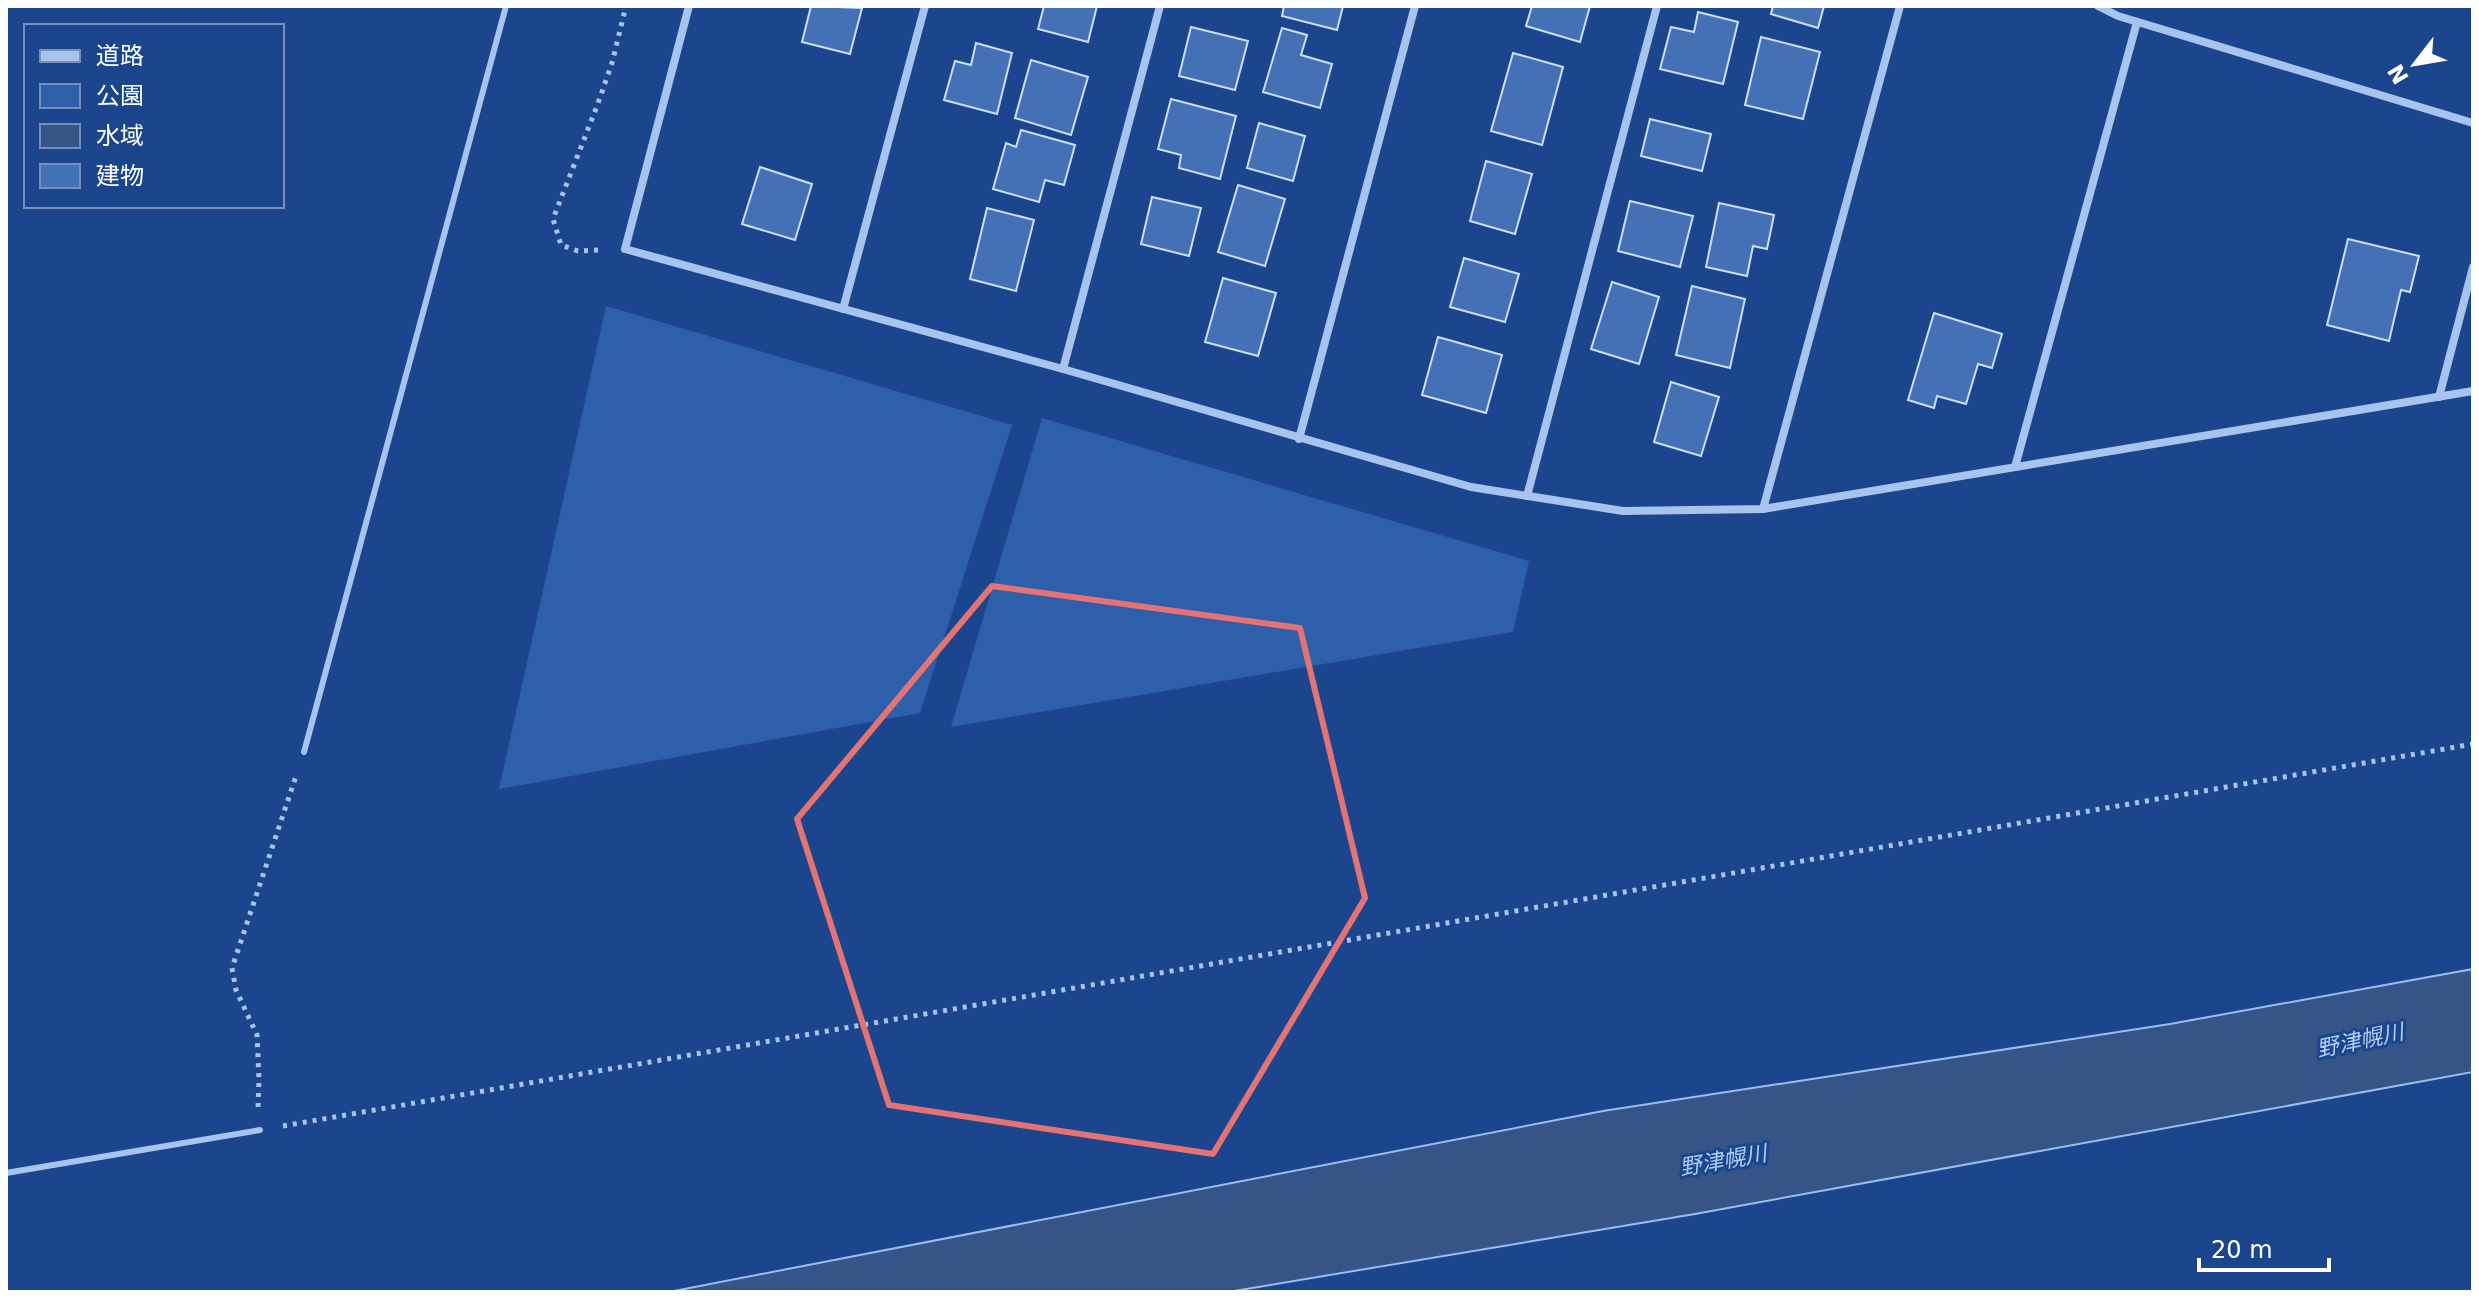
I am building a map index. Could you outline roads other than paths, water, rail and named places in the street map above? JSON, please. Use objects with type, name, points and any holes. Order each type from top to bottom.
[{"type":"street","points":[[689,6],[625,249],[1063,369],[1471,487],[1623,511],[1763,509],[2473,391]]},
{"type":"street","points":[[843,309],[925,6]]},
{"type":"street","points":[[1063,369],[1160,6]]},
{"type":"street","points":[[1299,439],[1415,6]]},
{"type":"street","points":[[1527,496],[1657,6]]},
{"type":"street","points":[[1763,509],[1900,6]]},
{"type":"street","points":[[2098,6],[2137,22],[2473,123]]},
{"type":"street","points":[[2015,467],[2137,22]]},
{"type":"street","points":[[2439,397],[2473,267]]},
{"type":"lane","points":[[304,752],[506,6]]},
{"type":"lane","points":[[6,1173],[260,1130]]},
{"type":"water","name":"野津幌川","points":[[2473,969],[2473,1072],[1695,1214],[1228,1292],[669,1292],[1603,1111],[2170,1024]]}]
